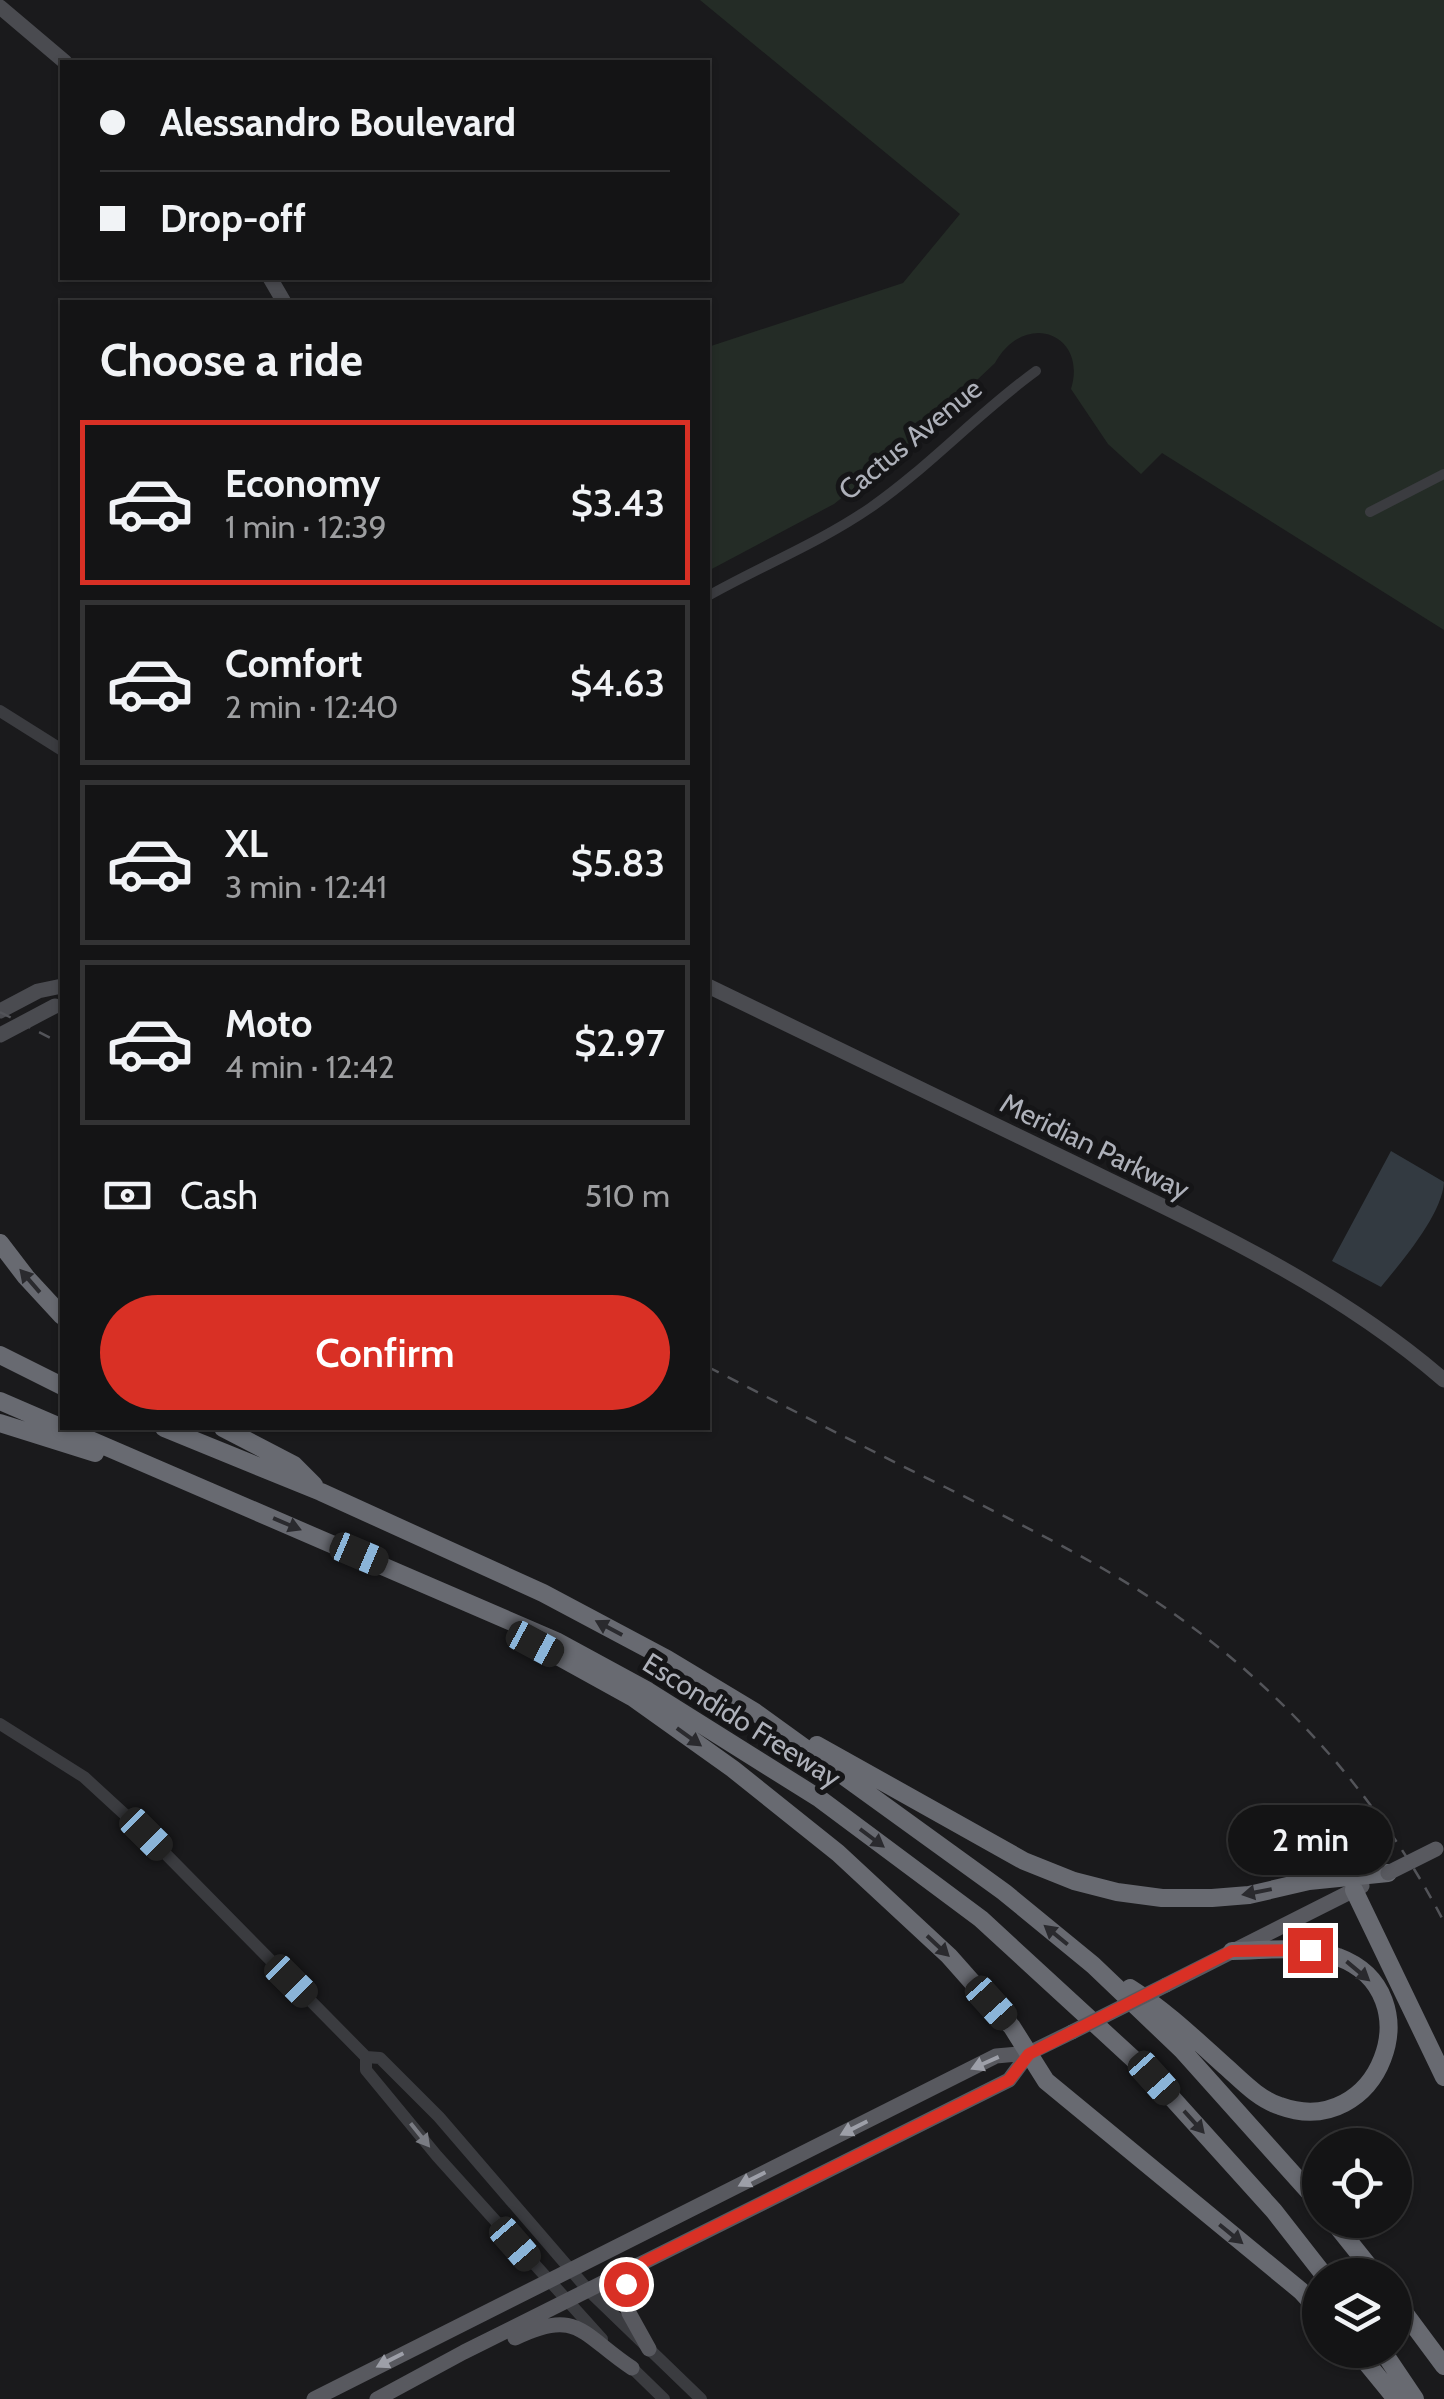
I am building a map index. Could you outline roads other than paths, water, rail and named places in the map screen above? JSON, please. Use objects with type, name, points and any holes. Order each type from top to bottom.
[{"type":"highway","points":[[0,1243],[60,1314]]},
{"type":"highway","points":[[0,1358],[60,1385]]},
{"type":"highway","name":"Escondido Freeway","points":[[0,1401],[60,1427]]},
{"type":"highway","points":[[0,1422],[197,1486]]},
{"type":"highway","name":"Escondido Freeway","points":[[67,1430],[556,1642],[648,1691],[820,1799],[981,1920],[1154,2078],[1274,2211],[1311,2258]]},
{"type":"highway","name":"Escondido Freeway","points":[[169,1430],[321,1492],[543,1593],[667,1659],[755,1712],[1004,1892],[1093,1965],[1182,2050],[1302,2184]]},
{"type":"highway","points":[[227,1430],[294,1465],[321,1492]]},
{"type":"highway","points":[[424,1582],[632,1697],[733,1769],[838,1853],[950,1956],[1012,2027],[1046,2081],[1302,2293]]},
{"type":"highway","points":[[755,1712],[925,1803],[1024,1862],[1074,1881],[1162,1898],[1212,1898],[1250,1895],[1310,1881],[1388,1873]]},
{"type":"highway","points":[[1345,1894],[1444,2077]]},
{"type":"highway","points":[[1093,1965],[1156,2005],[1269,2102],[1300,2111],[1319,2111],[1355,2096],[1372,2080],[1388,2045],[1387,2013],[1366,1975],[1342,1958],[1310,1950],[1232,1951]]},
{"type":"highway","points":[[1346,2238],[1362,2258]]},
{"type":"highway","points":[[1412,2323],[1444,2366]]},
{"type":"highway","points":[[1371,2368],[1396,2399]]},
{"type":"highway","points":[[1394,2368],[1415,2399]]},
{"type":"main road","points":[[0,7],[64,60]]},
{"type":"main road","points":[[0,1011],[38,991],[60,986]]},
{"type":"main road","name":"Meridian Parkway","points":[[710,987],[1224,1236],[1367,1318],[1444,1380]]},
{"type":"main road","points":[[0,1036],[59,1002]]},
{"type":"main road","points":[[314,2399],[996,2056],[1029,2054],[1440,1847]]},
{"type":"main road","points":[[377,2399],[1009,2080],[1029,2054]]},
{"type":"main road","points":[[644,2262],[622,2294],[649,2349]]},
{"type":"main road","points":[[411,2383],[445,2373],[527,2332],[554,2323],[580,2328],[632,2368]]},
{"type":"street","name":"Cactus Avenue","points":[[710,595],[838,529],[871,507],[1036,370]]},
{"type":"street","points":[[1370,512],[1444,474]]},
{"type":"street","points":[[0,711],[60,749]]},
{"type":"street","points":[[0,1724],[44,1749],[97,1789],[366,2057],[380,2058],[439,2117],[588,2290],[701,2399]]},
{"type":"street","points":[[366,2057],[366,2070],[565,2302],[664,2399]]},
{"type":"railway","points":[[0,1012],[60,1043]]},
{"type":"railway","points":[[710,1368],[1063,1547],[1177,1616],[1256,1680],[1328,1753],[1392,1835],[1444,1922]]}]
